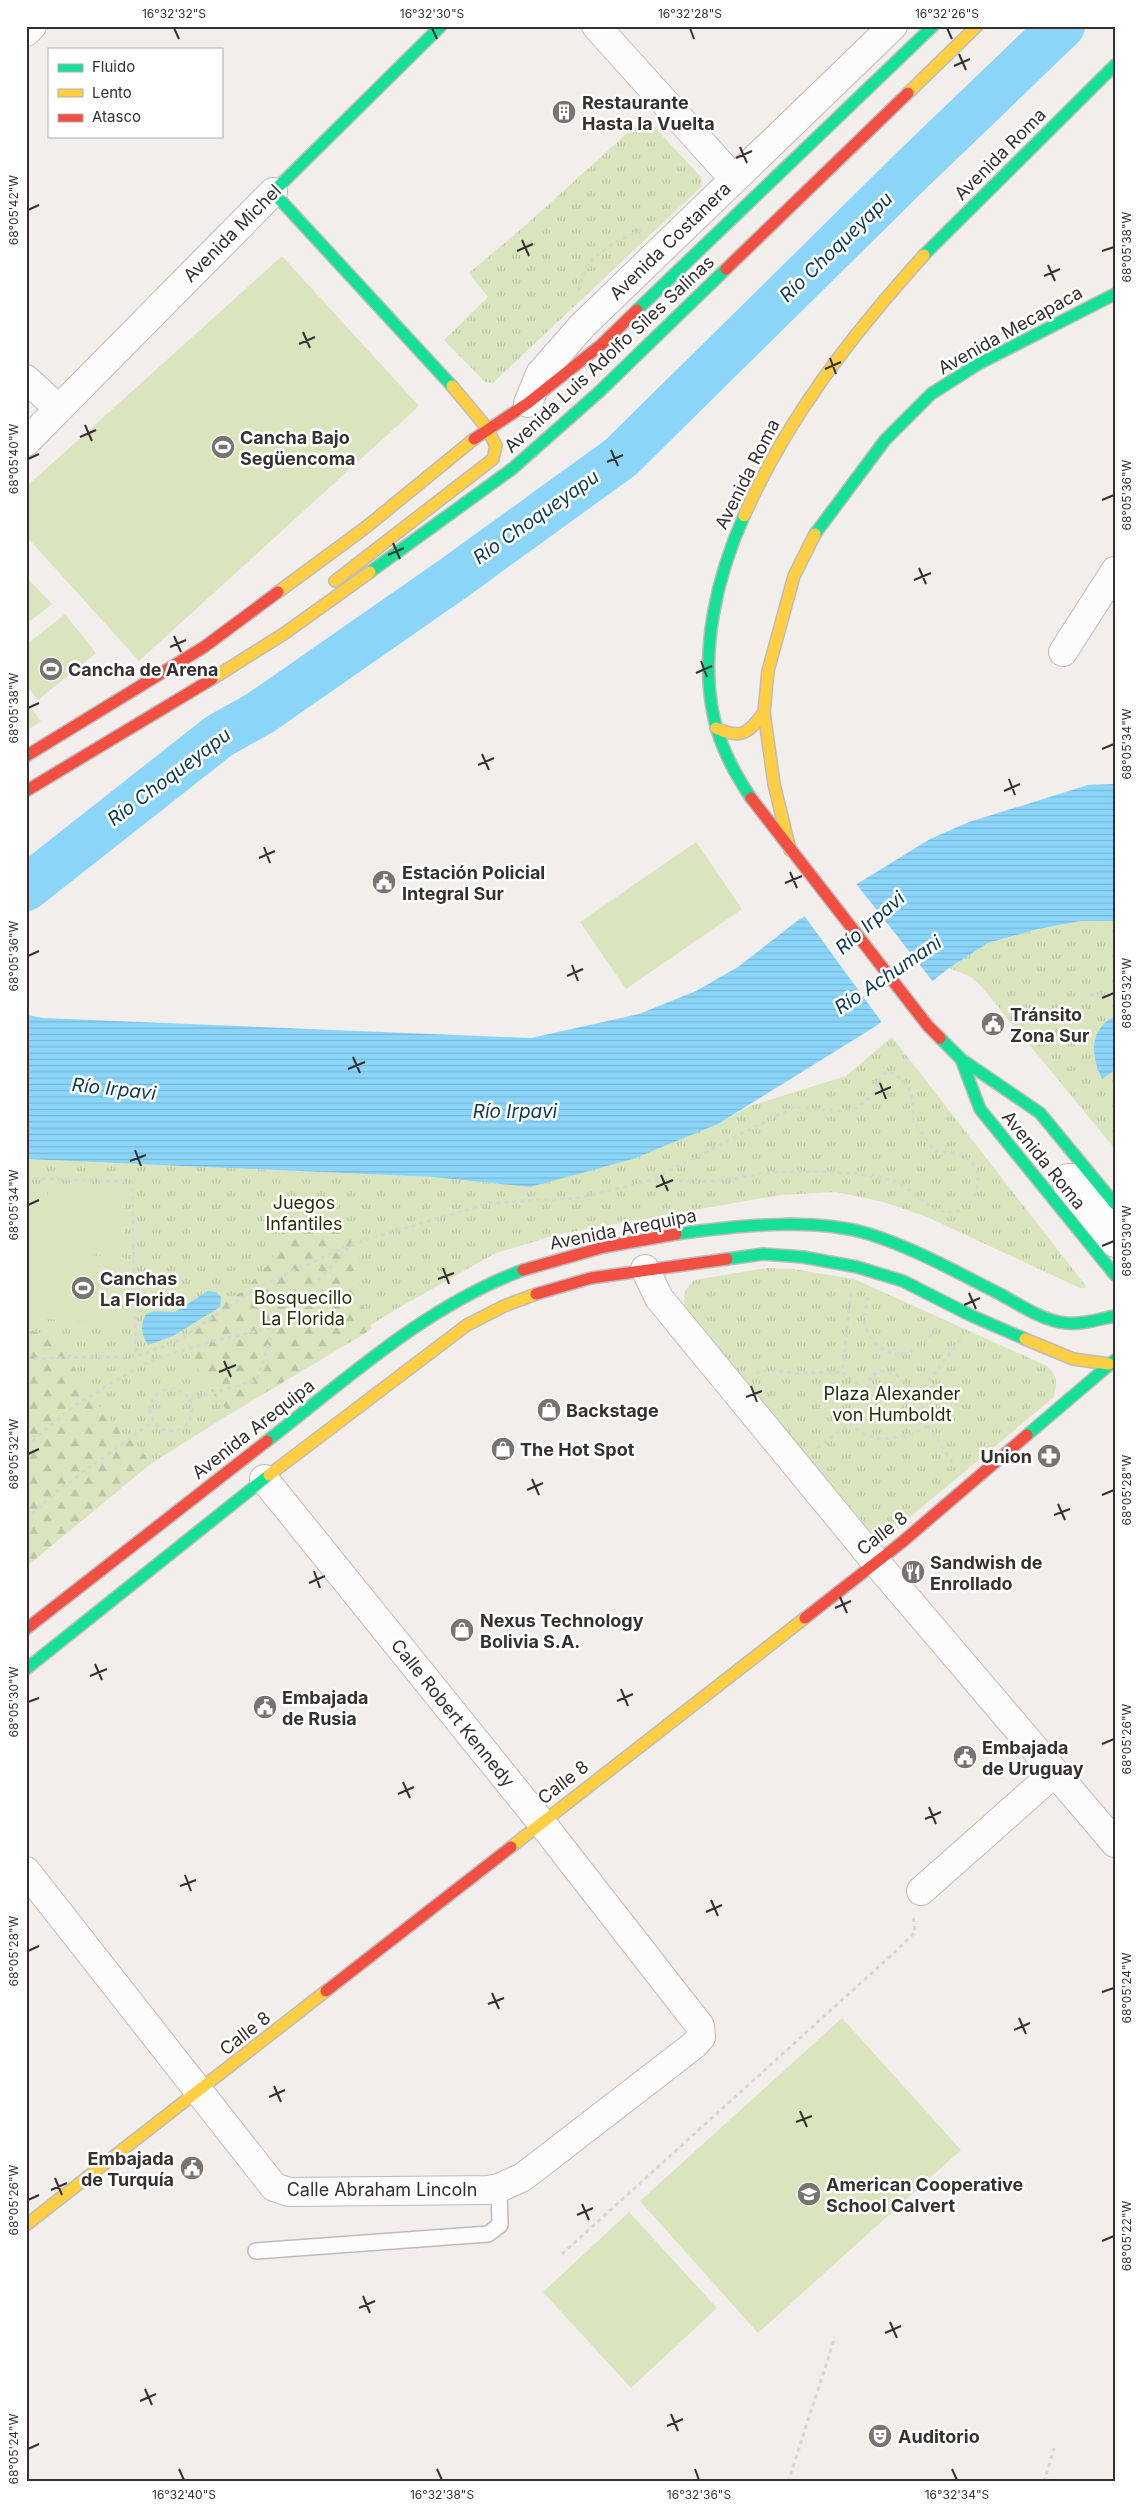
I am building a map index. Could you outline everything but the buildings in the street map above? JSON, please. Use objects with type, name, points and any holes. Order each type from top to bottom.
[{"type":"main road","name":"Avenida Michel","points":[[273,192],[441,26]]},
{"type":"main road","name":"Avenida Luis Adolfo Siles Salinas","points":[[26,756],[204,647],[365,528],[487,428],[528,404],[601,346],[933,26]]},
{"type":"main road","name":"Avenida Luis Adolfo Siles Salinas","points":[[26,791],[218,676],[251,653],[285,633],[512,469],[599,392],[977,26]]},
{"type":"main road","name":"Avenida Roma","points":[[1115,65],[935,242],[864,321],[814,389],[783,439],[755,490],[729,550],[715,601],[710,646],[710,687],[716,728],[741,786],[928,1026],[961,1059],[1040,1113],[1115,1204]]},
{"type":"main road","points":[[273,192],[448,382],[487,428],[496,446],[493,459],[325,588]]},
{"type":"main road","name":"Avenida Mecapaca","points":[[790,850],[774,784],[764,712],[768,671],[794,576],[816,529],[885,440],[931,394],[978,364],[1115,294]]},
{"type":"main road","points":[[251,653],[278,623],[294,612]]},
{"type":"main road","points":[[716,728],[728,735],[742,735],[754,727],[764,712]]},
{"type":"main road","name":"Avenida Roma","points":[[961,1059],[980,1110],[1115,1275]]},
{"type":"main road","name":"Avenida Arequipa","points":[[26,1629],[256,1467],[466,1325],[504,1306],[542,1291],[590,1278],[643,1254],[751,1225],[805,1225],[865,1234],[928,1258],[1045,1317],[1066,1323],[1087,1322],[1115,1316]]},
{"type":"main road","name":"Avenida Arequipa","points":[[26,1669],[409,1331],[469,1292],[536,1264],[588,1249],[643,1254],[763,1254],[857,1266],[903,1281],[1005,1331],[1073,1359],[1112,1362]]},
{"type":"main road","name":"Calle 8","points":[[26,2225],[901,1542],[1112,1362]]},
{"type":"street","points":[[26,32],[32,26]]},
{"type":"street","points":[[596,26],[734,179]]},
{"type":"street","name":"Avenida Costanera","points":[[528,404],[540,374],[582,326],[893,26]]},
{"type":"street","name":"Avenida Michel","points":[[26,442],[273,192]]},
{"type":"street","points":[[26,379],[59,409]]},
{"type":"street","points":[[1063,652],[1115,571]]},
{"type":"street","points":[[1115,1228],[1074,1178],[1068,1178],[1067,1184],[1115,1243]]},
{"type":"street","points":[[643,1254],[659,1298],[875,1561],[1115,1843]]},
{"type":"street","name":"Calle Robert Kennedy","points":[[256,1467],[540,1822],[700,2026],[701,2037],[694,2045]]},
{"type":"street","points":[[921,1891],[1054,1773]]},
{"type":"street","name":"Calle Abraham Lincoln","points":[[26,1871],[274,2187],[289,2192],[499,2188],[523,2177],[694,2045]]},
{"type":"lane","points":[[256,2251],[488,2234],[500,2225],[499,2188]]},
{"type":"path","points":[[580,295],[580,281],[587,266],[596,254],[646,227]]},
{"type":"path","points":[[1090,995],[1115,997]]},
{"type":"path","points":[[26,1359],[136,1356],[174,1343],[260,1286],[352,1244],[490,1203],[579,1198],[649,1181],[721,1180],[767,1173],[858,1173],[888,1179],[904,1185],[935,1209],[954,1212],[963,1208],[972,1199],[978,1183],[978,1171],[967,1157],[954,1152],[936,1151],[913,1122],[915,1103],[908,1086],[900,1077],[890,1072],[882,1074],[872,1096],[856,1108],[841,1111],[794,1107],[649,1181]]},
{"type":"path","points":[[26,1178],[132,1182],[136,1356]]},
{"type":"path","points":[[189,1400],[257,1380],[275,1327],[352,1244]]},
{"type":"path","points":[[842,1372],[852,1286]]},
{"type":"path","points":[[869,1291],[865,1324],[870,1338],[879,1347],[894,1354],[908,1352],[923,1344],[940,1323]]},
{"type":"path","points":[[26,1446],[78,1403],[148,1362],[209,1342],[275,1327]]},
{"type":"path","points":[[919,1394],[964,1336]]},
{"type":"path","points":[[766,1370],[796,1373],[842,1372],[866,1392]]},
{"type":"path","points":[[812,1451],[850,1424],[866,1392],[871,1376],[881,1371],[894,1374],[919,1394],[928,1426],[956,1467]]},
{"type":"path","points":[[173,1389],[185,1395],[189,1400],[192,1414],[179,1430],[165,1430],[153,1422],[150,1409],[155,1397],[160,1392],[173,1389]]},
{"type":"path","points":[[26,1518],[61,1488],[153,1422]]},
{"type":"path","points":[[850,1424],[861,1434],[889,1439],[911,1434],[928,1426]]},
{"type":"path","points":[[562,2254],[896,1951],[914,1932],[913,1915],[921,1891]]},
{"type":"path","points":[[788,2482],[835,2337]]},
{"type":"path","points":[[1044,2482],[1054,2448]]},
{"type":"green space","points":[[645,117],[701,177],[702,186],[493,383],[485,382],[444,340],[488,297],[469,273],[528,223]]},
{"type":"green space","name":"Cancha Bajo Següencoma","points":[[282,256],[419,406],[139,661],[26,536],[26,487]]},
{"type":"green space","points":[[26,577],[52,604],[26,624]]},
{"type":"green space","name":"Cancha de Arena","points":[[65,614],[96,653],[38,700],[26,685],[26,645]]},
{"type":"green space","points":[[26,702],[41,721],[26,731]]},
{"type":"green space","points":[[696,842],[742,909],[626,989],[580,922]]},
{"type":"green space","points":[[1081,921],[1115,921],[1115,1149],[981,986],[971,977],[949,968],[988,943],[1039,929]]},
{"type":"green space","name":"Juegos Infantiles","points":[[892,1037],[1086,1286],[1085,1288],[1080,1288],[927,1217],[883,1202],[836,1192],[780,1195],[559,1234],[496,1253],[393,1311],[149,1465],[26,1567],[26,1159],[433,1177],[530,1187],[718,1124],[750,1106],[846,1076]]},
{"type":"green space","points":[[26,1185],[46,1186],[44,1249],[26,1249]]},
{"type":"green space","name":"Canchas La Florida","points":[[48,1187],[126,1190],[123,1253],[46,1250]]},
{"type":"green space","name":"Bosquecillo La Florida","points":[[307,1223],[349,1230],[357,1247],[362,1269],[357,1295],[372,1329],[230,1414],[207,1386],[188,1351],[189,1326],[204,1310],[242,1292],[272,1261],[284,1226]]},
{"type":"green space","points":[[26,1252],[44,1253],[41,1319],[26,1318]]},
{"type":"green space","name":"Canchas La Florida","points":[[46,1253],[124,1257],[120,1323],[43,1319]]},
{"type":"green space","name":"Plaza Alexander von Humboldt","points":[[766,1268],[793,1269],[854,1279],[1047,1366],[1053,1373],[1056,1381],[1053,1398],[892,1532],[884,1535],[873,1534],[738,1375],[684,1305],[685,1291],[694,1280]]},
{"type":"green space","points":[[26,1330],[59,1337],[84,1386],[111,1421],[146,1456],[149,1465],[26,1566]]},
{"type":"green space","points":[[842,2018],[961,2150],[758,2333],[640,2201]]},
{"type":"green space","points":[[629,2212],[717,2308],[631,2388],[543,2292]]},
{"type":"water","name":"Río Irpavi","points":[[1115,784],[1115,921],[1081,921],[1038,929],[988,943],[949,968],[876,1026],[718,1124],[633,1159],[530,1187],[433,1177],[26,1159],[26,1015],[43,1018],[531,1038],[639,1014],[696,991],[738,967],[797,921],[930,839],[969,822],[1088,785]]},
{"type":"water","points":[[1115,1016],[1115,1070],[1102,1079],[1094,1052],[1094,1043],[1100,1028]]},
{"type":"water","points":[[208,1291],[216,1292],[221,1297],[220,1307],[173,1336],[148,1345],[142,1330],[146,1314],[154,1311],[175,1312]]},
{"type":"pier","points":[[854,881],[934,983],[883,1024],[803,914]]},
{"type":"waterway","name":"Río Choqueyapu","points":[[26,888],[219,736],[260,713],[454,578],[621,457],[911,171],[1062,26]]},
{"type":"traffic: fast","points":[[441,26],[273,192],[452,386]]},
{"type":"traffic: fast","points":[[637,310],[933,26]]},
{"type":"traffic: fast","points":[[924,255],[1115,65]]},
{"type":"traffic: fast","points":[[370,572],[512,469],[599,392],[726,269]]},
{"type":"traffic: fast","points":[[815,534],[885,440],[931,394],[978,364],[1115,294]]},
{"type":"traffic: fast","points":[[744,516],[734,539],[719,589],[713,615],[709,667],[710,693],[720,739],[734,770],[751,798]]},
{"type":"traffic: fast","points":[[940,1038],[961,1059],[1040,1113],[1115,1204]]},
{"type":"traffic: fast","points":[[961,1059],[980,1109],[1115,1275]]},
{"type":"traffic: fast","points":[[676,1234],[723,1228],[798,1224],[847,1229],[869,1234],[919,1254],[952,1269],[1032,1312],[1057,1322],[1078,1323],[1115,1316]]},
{"type":"traffic: fast","points":[[727,1259],[763,1254],[803,1257],[857,1267],[903,1281],[972,1316],[1025,1339]]},
{"type":"traffic: fast","points":[[267,1441],[389,1345],[421,1323],[487,1285],[523,1270]]},
{"type":"traffic: fast","points":[[1027,1435],[1115,1360]]},
{"type":"traffic: fast","points":[[26,1669],[269,1475]]},
{"type":"traffic: slow","points":[[908,93],[977,26]]},
{"type":"traffic: slow","points":[[744,516],[780,445],[823,379],[897,285],[924,255]]},
{"type":"traffic: slow","points":[[335,581],[493,459],[496,446],[487,428],[452,386]]},
{"type":"traffic: slow","points":[[278,592],[365,528],[474,439]]},
{"type":"traffic: slow","points":[[790,850],[774,784],[764,712],[768,671],[794,576],[815,534]]},
{"type":"traffic: slow","points":[[212,679],[285,633],[370,572]]},
{"type":"traffic: slow","points":[[716,728],[732,734],[738,734],[754,725],[764,712]]},
{"type":"traffic: slow","points":[[269,1475],[467,1325],[504,1306],[536,1294]]},
{"type":"traffic: slow","points":[[1025,1339],[1073,1359],[1109,1364]]},
{"type":"traffic: slow","points":[[511,1847],[805,1618]]},
{"type":"traffic: slow","points":[[26,2225],[326,1991]]},
{"type":"traffic: jam","points":[[726,269],[908,93]]},
{"type":"traffic: jam","points":[[474,439],[528,403],[601,345],[637,310]]},
{"type":"traffic: jam","points":[[26,756],[204,647],[278,592]]},
{"type":"traffic: jam","points":[[26,791],[212,679]]},
{"type":"traffic: jam","points":[[751,798],[928,1026],[940,1038]]},
{"type":"traffic: jam","points":[[523,1270],[604,1247],[676,1234]]},
{"type":"traffic: jam","points":[[536,1294],[591,1278],[727,1259]]},
{"type":"traffic: jam","points":[[805,1618],[901,1543],[1027,1435]]},
{"type":"traffic: jam","points":[[26,1629],[267,1441]]},
{"type":"traffic: jam","points":[[326,1991],[511,1847]]},
{"type":"place","name":"Restaurante Hasta la Vuelta","points":[[564,112]]},
{"type":"place","name":"Cancha Bajo Següencoma","points":[[223,447]]},
{"type":"place","name":"Cancha de Arena","points":[[51,669]]},
{"type":"place","name":"Estación Policial Integral Sur","points":[[384,882]]},
{"type":"place","name":"Tránsito Zona Sur","points":[[993,1024]]},
{"type":"place","name":"Canchas La Florida","points":[[83,1288]]},
{"type":"place","name":"Backstage","points":[[549,1410]]},
{"type":"place","name":"The Hot Spot","points":[[503,1449]]},
{"type":"place","name":"Union","points":[[1049,1456]]},
{"type":"place","name":"Sandwish de Enrollado","points":[[913,1572]]},
{"type":"place","name":"Nexus Technology Bolivia S.A.","points":[[462,1630]]},
{"type":"place","name":"Embajada de Rusia","points":[[265,1707]]},
{"type":"place","name":"Embajada de Uruguay","points":[[965,1757]]},
{"type":"place","name":"Embajada de Turquía","points":[[192,2168]]},
{"type":"place","name":"American Cooperative School Calvert","points":[[809,2194]]},
{"type":"place","name":"Auditorio","points":[[880,2436]]},
{"type":"water label","name":"Río Achumani","points":[[888,975]]}]
